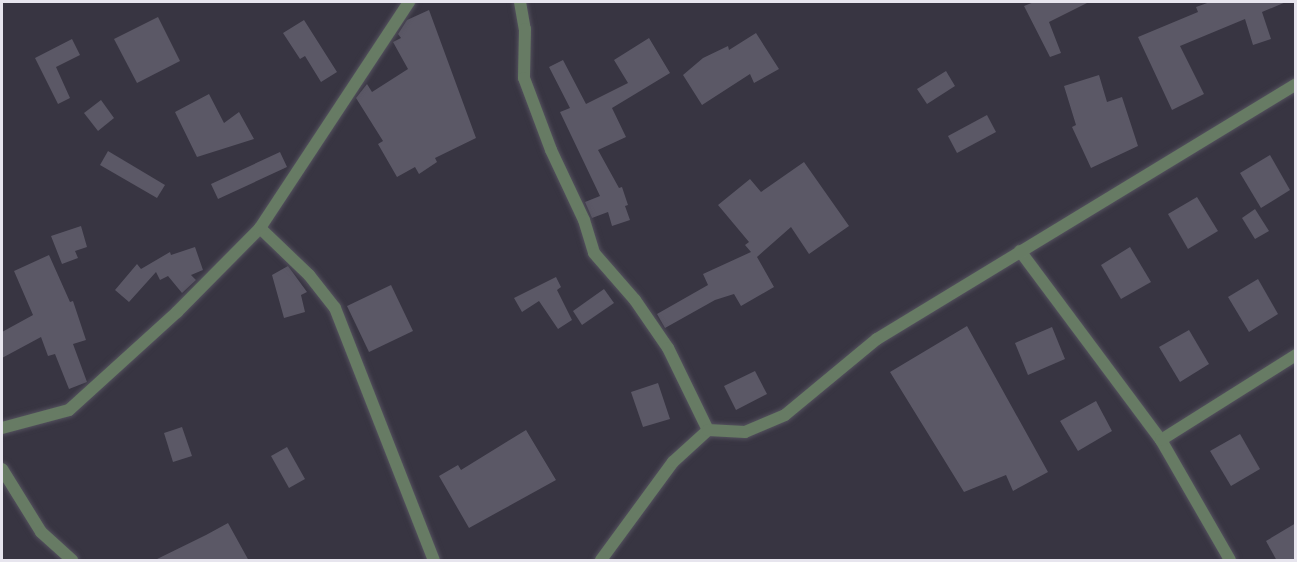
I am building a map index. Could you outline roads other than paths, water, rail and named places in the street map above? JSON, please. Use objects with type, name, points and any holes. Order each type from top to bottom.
[{"type":"street","points":[[2,428],[69,410],[177,312],[260,228],[409,2]]},
{"type":"street","points":[[520,2],[525,29],[524,78],[551,150],[584,220],[594,253],[635,300],[668,348],[708,430]]},
{"type":"street","points":[[601,561],[673,462],[708,430],[745,432],[784,415],[877,339],[1296,84]]},
{"type":"street","points":[[260,228],[309,275],[335,308],[434,561]]},
{"type":"street","points":[[1020,251],[1161,440],[1230,561]]},
{"type":"street","points":[[1161,440],[1296,355]]},
{"type":"street","points":[[2,469],[41,532],[72,561]]}]
